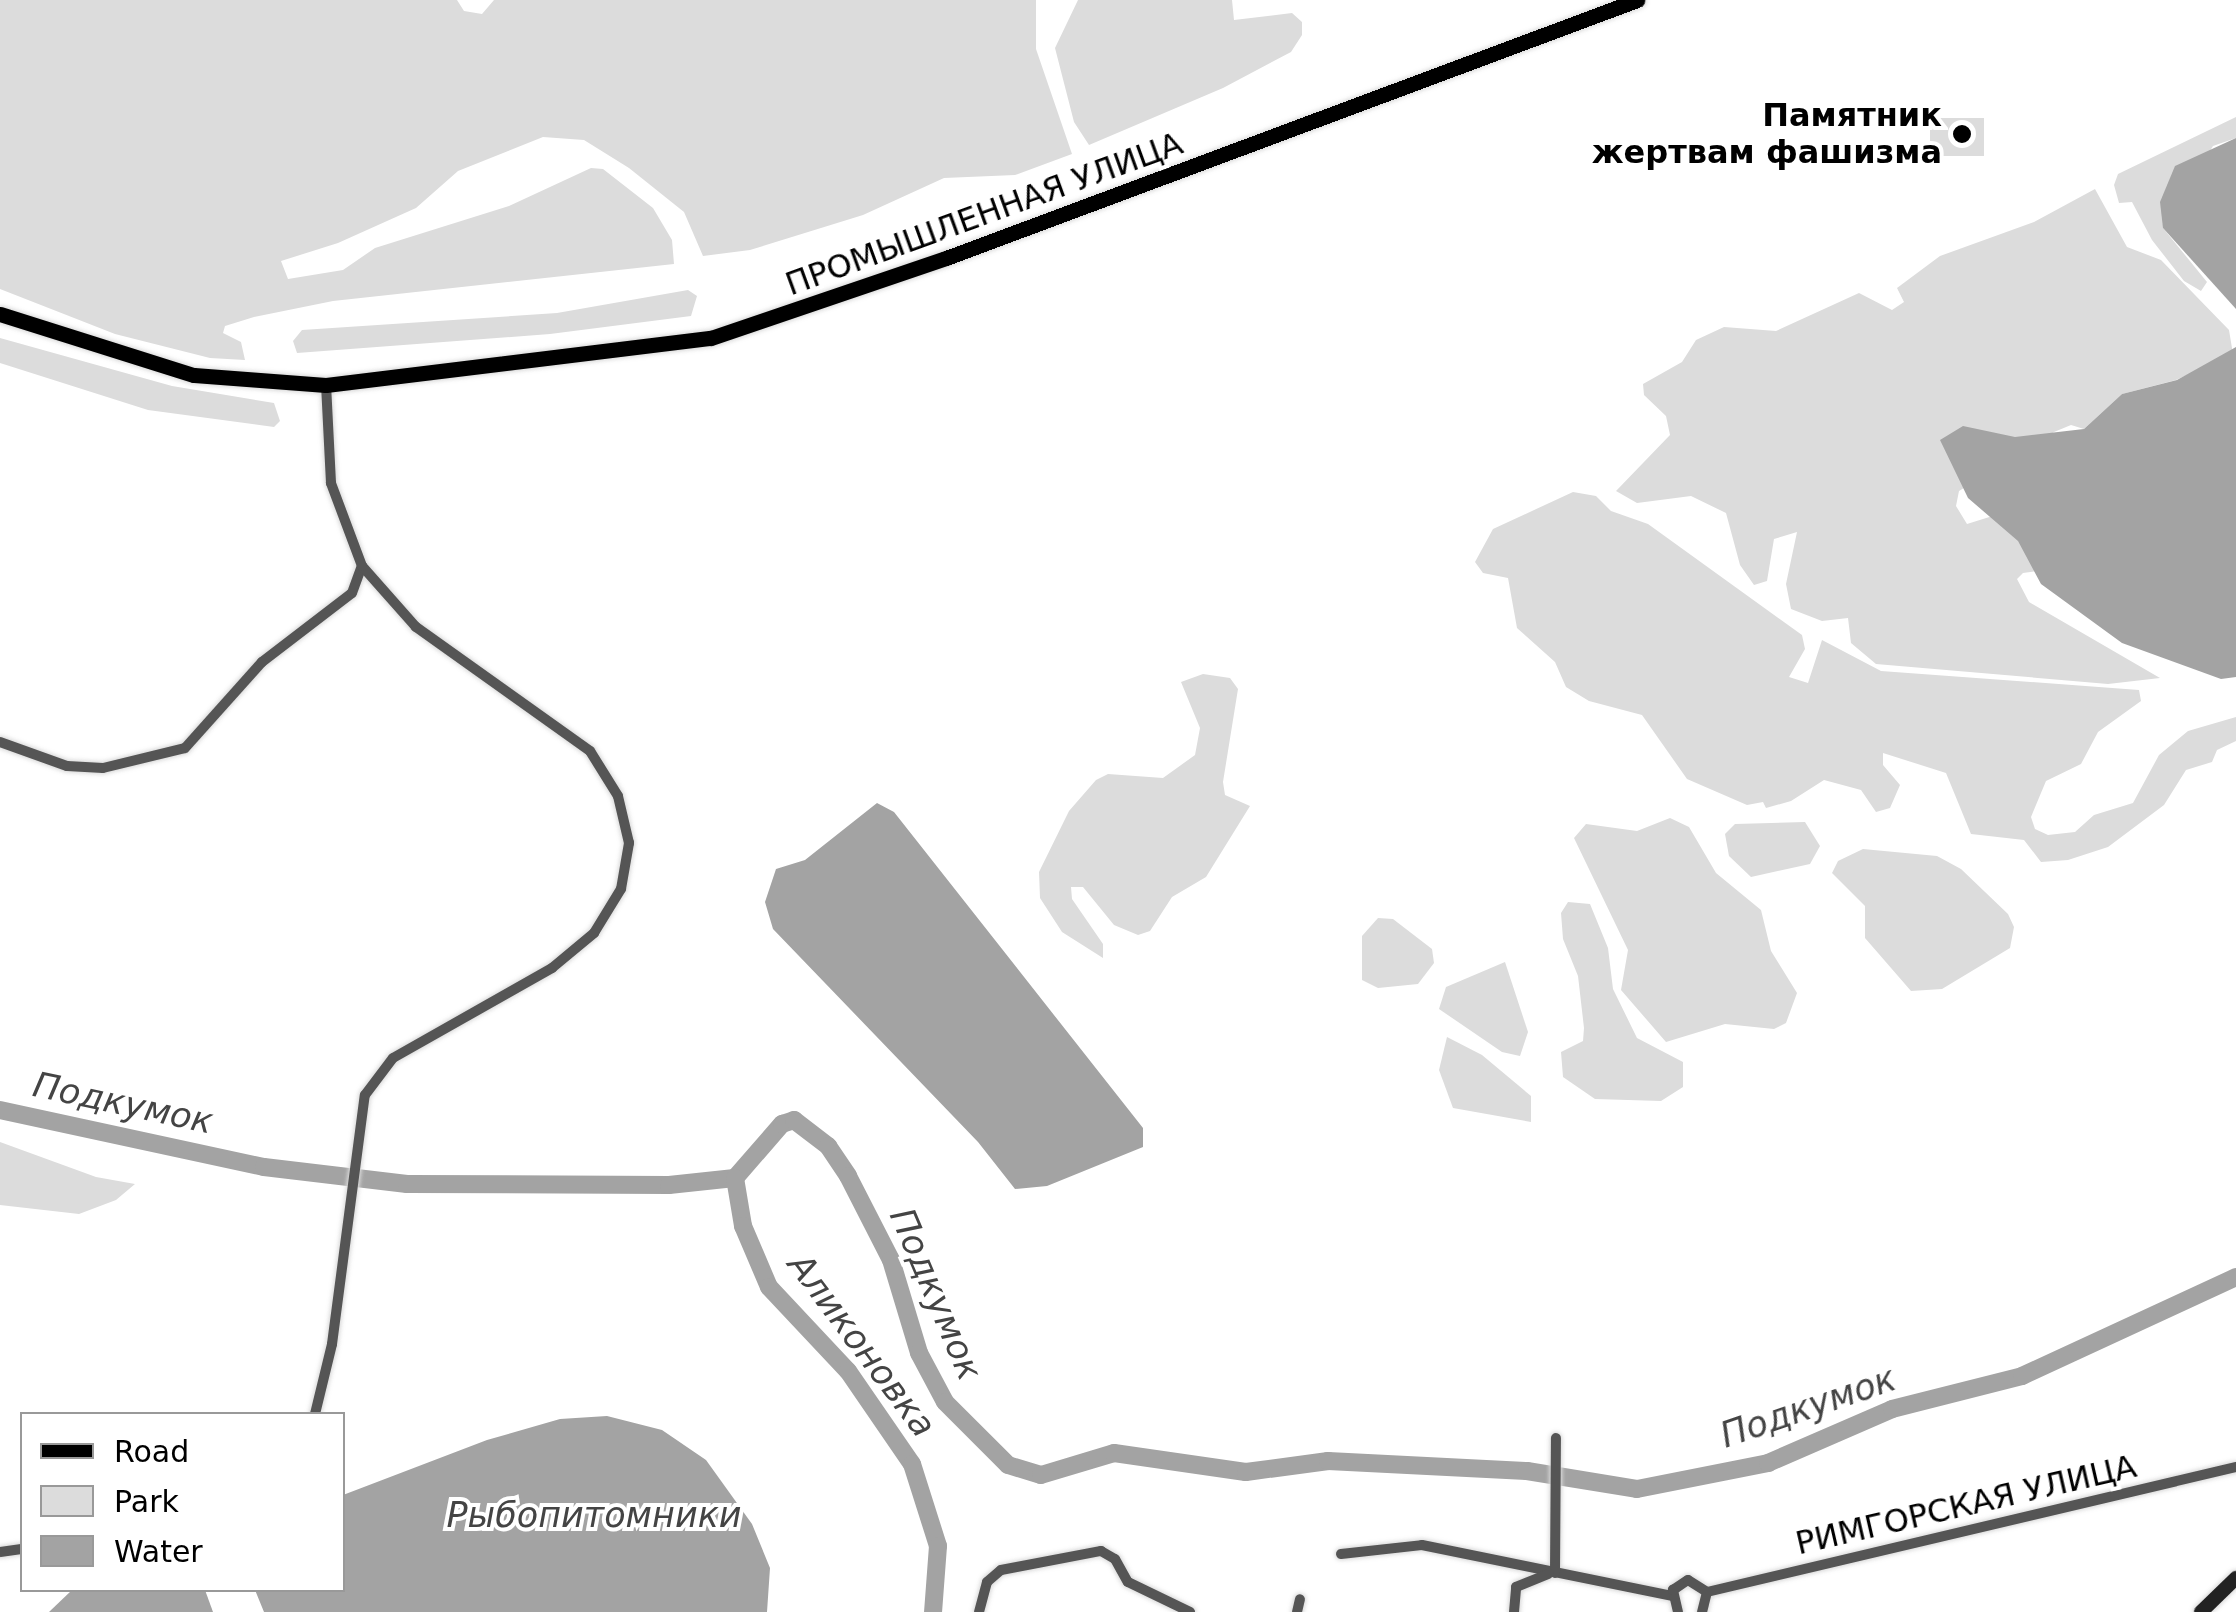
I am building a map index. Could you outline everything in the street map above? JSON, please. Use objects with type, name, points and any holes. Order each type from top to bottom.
[{"type":"main road","name":"ПРОМЫШЛЕННАЯ УЛИЦА","points":[[0,314],[194,375],[326,385],[622,353],[758,325],[1637,0]]},
{"type":"main road","points":[[2200,1612],[2236,1578]]},
{"type":"street","points":[[316,1412],[332,1344],[356,1144],[366,1094],[380,1070],[552,968],[594,933],[621,889],[629,843],[618,796],[590,751],[416,627],[362,566],[332,483],[326,385]]},
{"type":"street","points":[[0,742],[67,766],[103,768],[185,748],[262,662],[352,593],[362,566]]},
{"type":"street","points":[[1555,1573],[1556,1438]]},
{"type":"street","name":"РИМГОРСКАЯ УЛИЦА","points":[[1672,1596],[1688,1580],[1708,1592],[2236,1467]]},
{"type":"street","points":[[1341,1554],[1422,1545],[1672,1596],[1678,1612]]},
{"type":"street","points":[[979,1612],[986,1582],[1000,1570],[1100,1551],[1140,1590],[1190,1612]]},
{"type":"street","points":[[1514,1612],[1516,1587],[1528,1577],[1555,1573]]},
{"type":"street","points":[[1702,1612],[1708,1592]]},
{"type":"street","points":[[1297,1612],[1300,1599]]},
{"type":"green space","points":[[0,0],[457,0],[464,11],[482,14],[494,0],[1036,0],[1036,49],[1072,154],[1015,175],[944,178],[863,215],[750,250],[703,256],[684,212],[629,168],[584,140],[543,137],[458,171],[416,208],[338,243],[281,261],[288,279],[343,270],[375,248],[509,206],[591,168],[603,169],[653,208],[672,240],[674,264],[333,301],[254,317],[225,326],[223,333],[241,342],[245,360],[210,358],[115,334],[0,289]]},
{"type":"green space","points":[[1078,0],[1232,0],[1234,20],[1292,13],[1302,22],[1302,35],[1291,52],[1223,88],[1089,145],[1074,122],[1055,48]]},
{"type":"green space","points":[[2236,117],[2236,138],[2213,146],[2163,228],[2207,282],[2201,291],[2184,281],[2152,240],[2132,202],[2119,203],[2114,185],[2118,174]]},
{"type":"green space","points":[[1930,118],[1984,118],[1984,156],[1930,156]]},
{"type":"green space","points":[[2095,189],[2127,247],[2161,260],[2229,330],[2233,354],[2176,380],[2122,394],[2084,429],[2071,425],[2054,432],[1959,491],[1956,506],[1967,524],[2015,509],[2064,567],[2023,573],[2017,579],[2029,602],[2160,678],[2108,684],[1876,664],[1851,643],[1848,618],[1822,621],[1791,609],[1786,584],[1797,532],[1774,539],[1767,581],[1754,585],[1740,565],[1726,513],[1691,496],[1637,503],[1616,491],[1670,435],[1666,416],[1644,395],[1643,384],[1682,362],[1696,340],[1724,327],[1776,331],[1859,293],[1892,310],[1904,302],[1897,288],[1940,256],[2034,222]]},
{"type":"green space","points":[[688,290],[697,296],[691,316],[550,334],[297,353],[293,341],[302,330],[557,313]]},
{"type":"green space","points":[[0,338],[172,386],[274,403],[280,421],[274,427],[148,410],[0,363]]},
{"type":"green space","points":[[1573,492],[1596,496],[1611,511],[1648,524],[1802,635],[1805,649],[1789,677],[1808,683],[1822,640],[1881,671],[2139,690],[2141,701],[2098,732],[2081,764],[2046,781],[2031,817],[2035,829],[2048,835],[2075,832],[2094,815],[2133,803],[2159,755],[2188,731],[2236,717],[2236,741],[2217,750],[2212,762],[2186,770],[2164,805],[2108,847],[2068,860],[2041,862],[2024,840],[1971,834],[1946,773],[1883,753],[1883,765],[1900,785],[1890,808],[1876,812],[1861,790],[1824,780],[1791,801],[1766,808],[1763,802],[1747,805],[1687,779],[1642,715],[1589,701],[1566,687],[1555,662],[1517,628],[1508,578],[1483,573],[1475,562],[1493,529]]},
{"type":"green space","points":[[1203,674],[1230,678],[1238,689],[1223,782],[1225,795],[1250,806],[1206,877],[1172,897],[1150,931],[1138,935],[1114,925],[1083,887],[1071,887],[1072,899],[1103,944],[1103,958],[1062,932],[1040,898],[1039,872],[1069,811],[1096,780],[1108,774],[1163,778],[1195,755],[1200,728],[1181,682]]},
{"type":"green space","points":[[1670,818],[1689,827],[1716,873],[1761,910],[1771,951],[1797,993],[1786,1023],[1774,1029],[1725,1024],[1666,1042],[1621,990],[1628,950],[1574,838],[1586,824],[1637,831]]},
{"type":"green space","points":[[1805,822],[1820,846],[1810,864],[1751,877],[1729,856],[1725,834],[1735,824]]},
{"type":"green space","points":[[1863,849],[1937,856],[1961,869],[2008,914],[2014,927],[2010,948],[1942,989],[1911,991],[1865,938],[1865,906],[1832,873],[1838,861]]},
{"type":"green space","points":[[1568,902],[1590,904],[1608,948],[1613,989],[1637,1038],[1683,1062],[1683,1087],[1661,1101],[1595,1099],[1563,1077],[1561,1052],[1583,1041],[1584,1028],[1578,976],[1563,939],[1561,913]]},
{"type":"green space","points":[[1378,918],[1393,919],[1432,949],[1434,963],[1418,984],[1378,988],[1362,980],[1362,936]]},
{"type":"green space","points":[[1505,962],[1528,1032],[1520,1056],[1502,1052],[1439,1009],[1446,987]]},
{"type":"green space","points":[[1447,1037],[1482,1055],[1531,1096],[1531,1122],[1453,1108],[1439,1070]]},
{"type":"green space","points":[[0,1142],[96,1177],[135,1184],[116,1200],[79,1214],[0,1205]]},
{"type":"water","points":[[2236,138],[2236,309],[2163,228],[2160,202],[2175,166]]},
{"type":"water","points":[[2236,347],[2236,677],[2221,679],[2122,643],[2041,584],[2018,541],[1968,498],[1940,440],[1963,426],[2015,437],[2084,429],[2122,394],[2177,380]]},
{"type":"water","points":[[877,803],[894,812],[1143,1128],[1143,1147],[1047,1186],[1015,1189],[978,1142],[773,929],[765,902],[776,869],[805,860]]},
{"type":"water","name":"Рыбопитомники","points":[[607,1416],[662,1430],[706,1460],[752,1524],[770,1568],[767,1612],[264,1612],[256,1592],[345,1592],[345,1494],[487,1440],[560,1419]]},
{"type":"water","points":[[70,1592],[206,1592],[213,1612],[49,1612]]},
{"type":"waterway","name":"Подкумок","points":[[0,1110],[264,1167],[407,1184],[669,1185],[735,1178],[782,1124],[794,1120],[828,1146],[848,1176],[891,1260],[919,1353],[945,1402],[1008,1465],[1041,1475],[1114,1453],[1246,1472],[1328,1461],[1527,1471],[1637,1489],[1768,1463],[1892,1409],[2022,1376],[2236,1277]]},
{"type":"waterway","name":"Аликоновка","points":[[735,1178],[743,1226],[769,1287],[848,1371],[912,1464],[938,1546],[933,1612]]},
{"type":"place","name":"Памятник жертвам фашизма","points":[[1962,134]]}]
